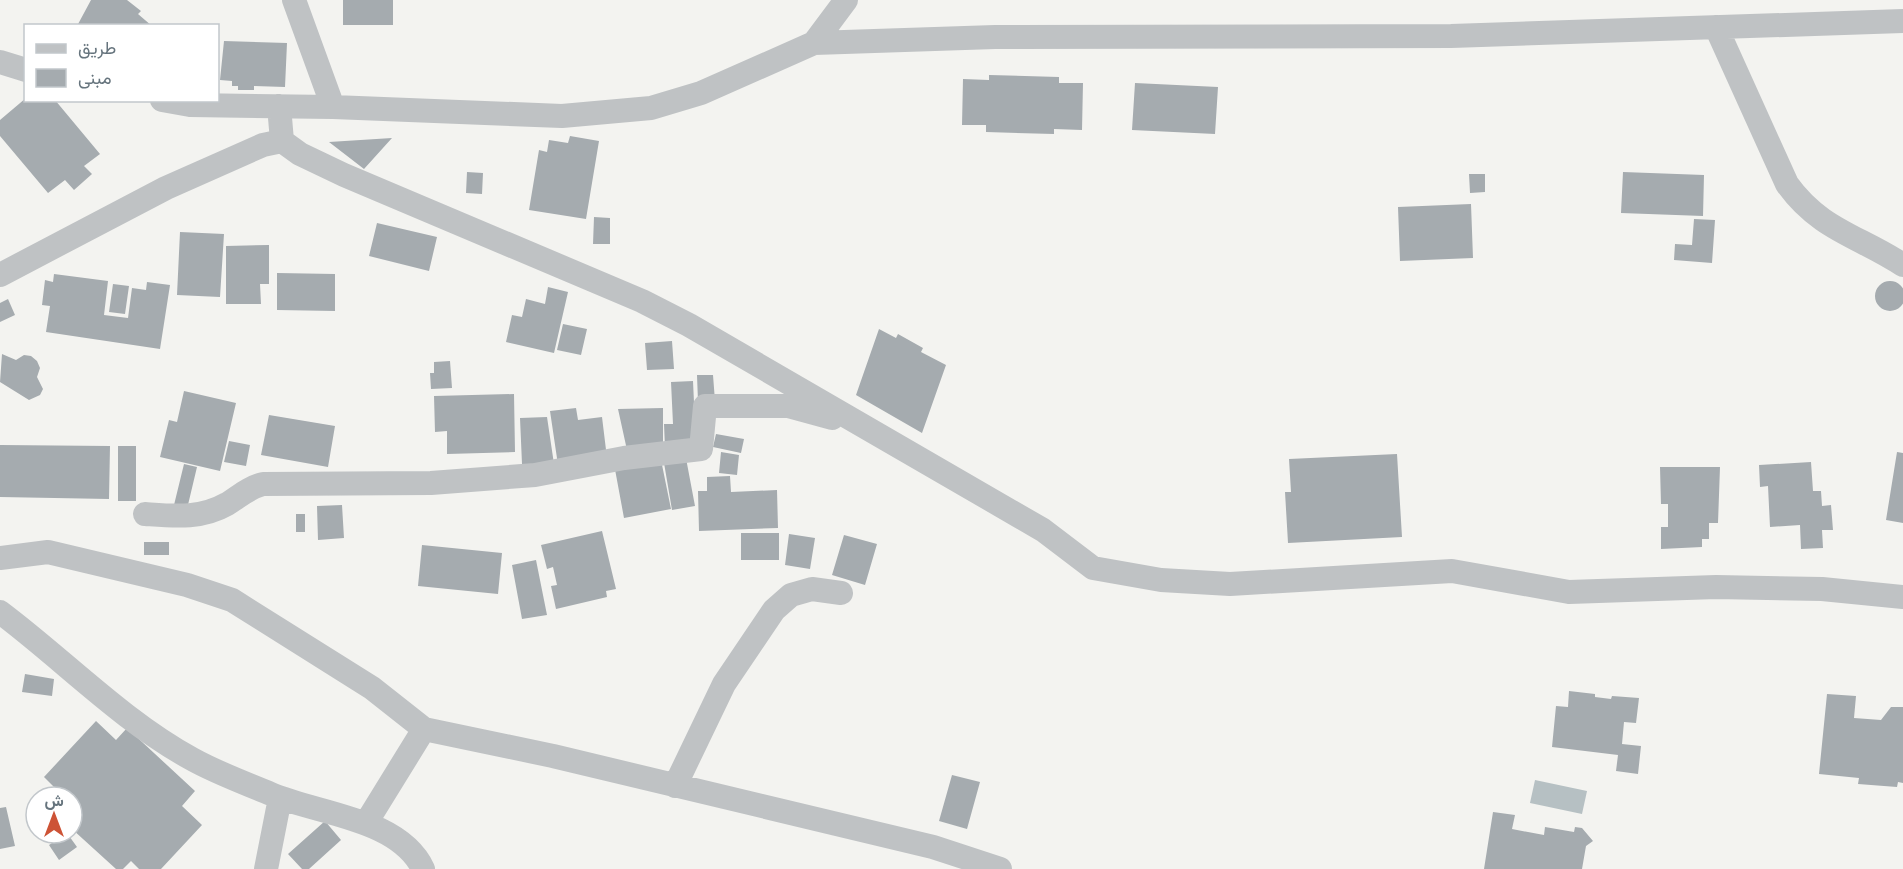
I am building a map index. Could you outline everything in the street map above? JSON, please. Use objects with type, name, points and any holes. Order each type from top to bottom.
[{"type":"street","points":[[294,0],[333,107]]},
{"type":"street","points":[[814,43],[846,0]]},
{"type":"street","points":[[173,102],[190,105],[333,107],[562,116],[651,108],[701,93],[814,43],[995,37],[1451,36],[1903,21]]},
{"type":"street","points":[[1716,27],[1787,183],[1800,202],[1819,219],[1903,265]]},
{"type":"street","points":[[0,62],[24,69]]},
{"type":"street","points":[[279,106],[282,141]]},
{"type":"street","points":[[0,275],[166,188],[263,145],[282,141],[300,154],[344,175],[642,301],[1043,530],[1093,568],[1161,580],[1230,584],[1452,571],[1569,592],[1727,587],[1822,589],[1903,597]]},
{"type":"street","points":[[145,514],[180,517],[203,514],[227,504],[247,488],[263,484],[431,483],[535,476],[624,458],[701,449],[705,406],[788,406],[862,426]]},
{"type":"street","points":[[0,558],[48,552],[187,585],[232,600],[372,688],[424,729],[553,756],[933,848],[1000,869]]},
{"type":"street","points":[[675,786],[724,684],[774,610],[791,595],[812,589],[841,593]]},
{"type":"street","points":[[0,612],[116,707],[192,759],[280,798],[366,823],[405,846],[423,869]]},
{"type":"street","points":[[366,823],[424,729]]},
{"type":"street","points":[[266,869],[280,798]]},
{"type":"shaded area","points":[[1535,780],[1587,791],[1582,814],[1530,803]]},
{"type":"building","points":[[91,0],[127,0],[141,11],[138,14],[150,24],[78,24]]},
{"type":"building","points":[[343,0],[393,0],[393,25],[343,25]]},
{"type":"building","points":[[224,41],[287,43],[285,87],[254,86],[254,90],[238,90],[238,86],[232,86],[232,81],[220,80]]},
{"type":"building","points":[[989,75],[1059,77],[1059,83],[1083,83],[1082,130],[1054,129],[1054,134],[986,132],[986,125],[962,125],[963,79],[989,80]]},
{"type":"building","points":[[1135,83],[1218,87],[1215,134],[1132,130]]},
{"type":"building","points":[[24,100],[24,102],[57,102],[100,154],[84,166],[92,174],[74,190],[65,180],[48,193],[0,136],[0,120]]},
{"type":"building","points":[[570,136],[599,141],[586,219],[529,210],[539,150],[547,152],[549,140],[568,143]]},
{"type":"building","points":[[392,138],[364,169],[329,142]]},
{"type":"building","points":[[467,172],[483,173],[482,194],[466,193]]},
{"type":"building","points":[[1623,172],[1704,175],[1703,216],[1621,213]]},
{"type":"building","points":[[1469,174],[1485,174],[1485,192],[1470,193]]},
{"type":"building","points":[[1471,204],[1473,258],[1400,261],[1398,207]]},
{"type":"building","points":[[594,217],[610,218],[610,244],[593,244]]},
{"type":"building","points":[[1694,219],[1715,220],[1712,263],[1674,260],[1675,244],[1692,245]]},
{"type":"building","points":[[377,223],[437,237],[429,271],[369,256]]},
{"type":"building","points":[[180,232],[224,234],[220,297],[177,295]]},
{"type":"building","points":[[269,245],[269,284],[260,284],[261,304],[226,304],[226,246]]},
{"type":"building","points":[[277,273],[335,274],[335,311],[277,310]]},
{"type":"building","points":[[54,274],[108,281],[104,315],[128,318],[132,288],[146,290],[147,282],[170,285],[160,349],[46,332],[50,306],[42,305],[45,280],[53,282]]},
{"type":"building","points":[[1890,281],[1903,290],[1903,302],[1890,311],[1880,306],[1875,296],[1880,286]]},
{"type":"building","points":[[113,284],[129,286],[125,314],[109,312]]},
{"type":"building","points":[[548,287],[568,292],[554,353],[506,342],[512,315],[522,317],[526,299],[545,304]]},
{"type":"building","points":[[8,299],[15,315],[0,322],[0,303]]},
{"type":"building","points":[[563,324],[587,329],[581,355],[557,350]]},
{"type":"building","points":[[879,329],[896,338],[898,334],[923,348],[921,352],[946,365],[922,433],[856,395]]},
{"type":"building","points":[[672,341],[674,369],[647,370],[645,343]]},
{"type":"building","points":[[2,354],[16,360],[24,355],[31,356],[37,361],[40,368],[37,377],[43,389],[40,395],[29,400],[0,382]]},
{"type":"building","points":[[450,361],[452,388],[431,389],[430,373],[434,373],[434,362]]},
{"type":"building","points":[[697,375],[713,375],[715,401],[698,402]]},
{"type":"building","points":[[693,381],[696,446],[665,448],[664,424],[673,424],[671,382]]},
{"type":"building","points":[[184,391],[236,403],[220,471],[160,457],[169,420],[177,422]]},
{"type":"building","points":[[514,394],[515,452],[447,454],[447,431],[435,432],[434,396]]},
{"type":"building","points":[[576,408],[578,420],[602,417],[607,458],[558,465],[550,411]]},
{"type":"building","points":[[663,408],[663,448],[627,450],[618,409]]},
{"type":"building","points":[[269,415],[335,426],[328,467],[261,455]]},
{"type":"building","points":[[547,417],[554,464],[522,464],[520,418]]},
{"type":"building","points":[[716,434],[744,439],[741,453],[713,447]]},
{"type":"building","points":[[229,441],[250,445],[246,466],[224,462]]},
{"type":"building","points":[[0,445],[110,446],[109,499],[0,497]]},
{"type":"building","points":[[118,446],[136,446],[136,501],[118,501]]},
{"type":"building","points":[[721,452],[739,455],[737,475],[719,473]]},
{"type":"building","points":[[1897,452],[1903,453],[1903,523],[1886,520]]},
{"type":"building","points":[[685,453],[695,506],[672,510],[663,457]]},
{"type":"building","points":[[1397,454],[1402,537],[1288,543],[1285,492],[1291,492],[1289,459]]},
{"type":"building","points":[[660,455],[671,509],[624,518],[614,464]]},
{"type":"building","points":[[1811,462],[1813,491],[1821,491],[1822,506],[1831,505],[1833,530],[1822,530],[1823,548],[1801,549],[1800,525],[1770,527],[1768,486],[1760,487],[1759,465]]},
{"type":"building","points":[[184,464],[197,467],[187,509],[174,505]]},
{"type":"building","points":[[1660,467],[1720,467],[1718,523],[1709,523],[1709,539],[1702,539],[1702,547],[1661,549],[1661,527],[1668,527],[1668,504],[1661,504]]},
{"type":"building","points":[[730,476],[731,492],[777,490],[778,528],[699,531],[698,491],[707,491],[707,477]]},
{"type":"building","points":[[342,505],[344,538],[318,540],[317,506]]},
{"type":"building","points":[[296,514],[305,514],[305,532],[296,532]]},
{"type":"building","points":[[602,531],[616,589],[606,591],[607,597],[556,609],[551,586],[557,585],[553,567],[547,569],[541,545]]},
{"type":"building","points":[[741,533],[779,533],[779,560],[741,560]]},
{"type":"building","points":[[789,534],[815,538],[810,569],[785,565]]},
{"type":"building","points":[[844,535],[877,544],[865,585],[832,575]]},
{"type":"building","points":[[144,542],[169,542],[169,555],[144,555]]},
{"type":"building","points":[[422,545],[502,553],[498,594],[418,586]]},
{"type":"building","points":[[536,560],[547,615],[522,619],[512,565]]},
{"type":"building","points":[[25,674],[54,679],[52,696],[22,692]]},
{"type":"building","points":[[1569,691],[1595,694],[1595,697],[1611,699],[1612,696],[1639,698],[1636,723],[1624,722],[1622,744],[1641,746],[1638,774],[1616,771],[1618,755],[1552,747],[1556,706],[1568,707]]},
{"type":"building","points":[[1827,694],[1856,696],[1854,718],[1881,720],[1891,707],[1903,707],[1903,783],[1898,782],[1897,787],[1858,784],[1859,778],[1819,774]]},
{"type":"building","points":[[96,721],[116,740],[127,728],[195,791],[182,806],[202,825],[161,869],[139,869],[131,861],[123,869],[116,869],[84,840],[84,785],[52,785],[44,777]]},
{"type":"building","points":[[952,775],[980,782],[967,829],[939,821]]},
{"type":"building","points":[[6,807],[15,846],[0,849],[0,808]]},
{"type":"building","points":[[1493,812],[1515,815],[1512,829],[1544,835],[1545,827],[1574,832],[1575,827],[1582,828],[1593,841],[1586,846],[1582,869],[1484,869]]},
{"type":"building","points":[[325,821],[341,840],[309,869],[302,869],[288,854]]},
{"type":"building","points":[[49,845],[76,845],[77,847],[59,860]]}]
